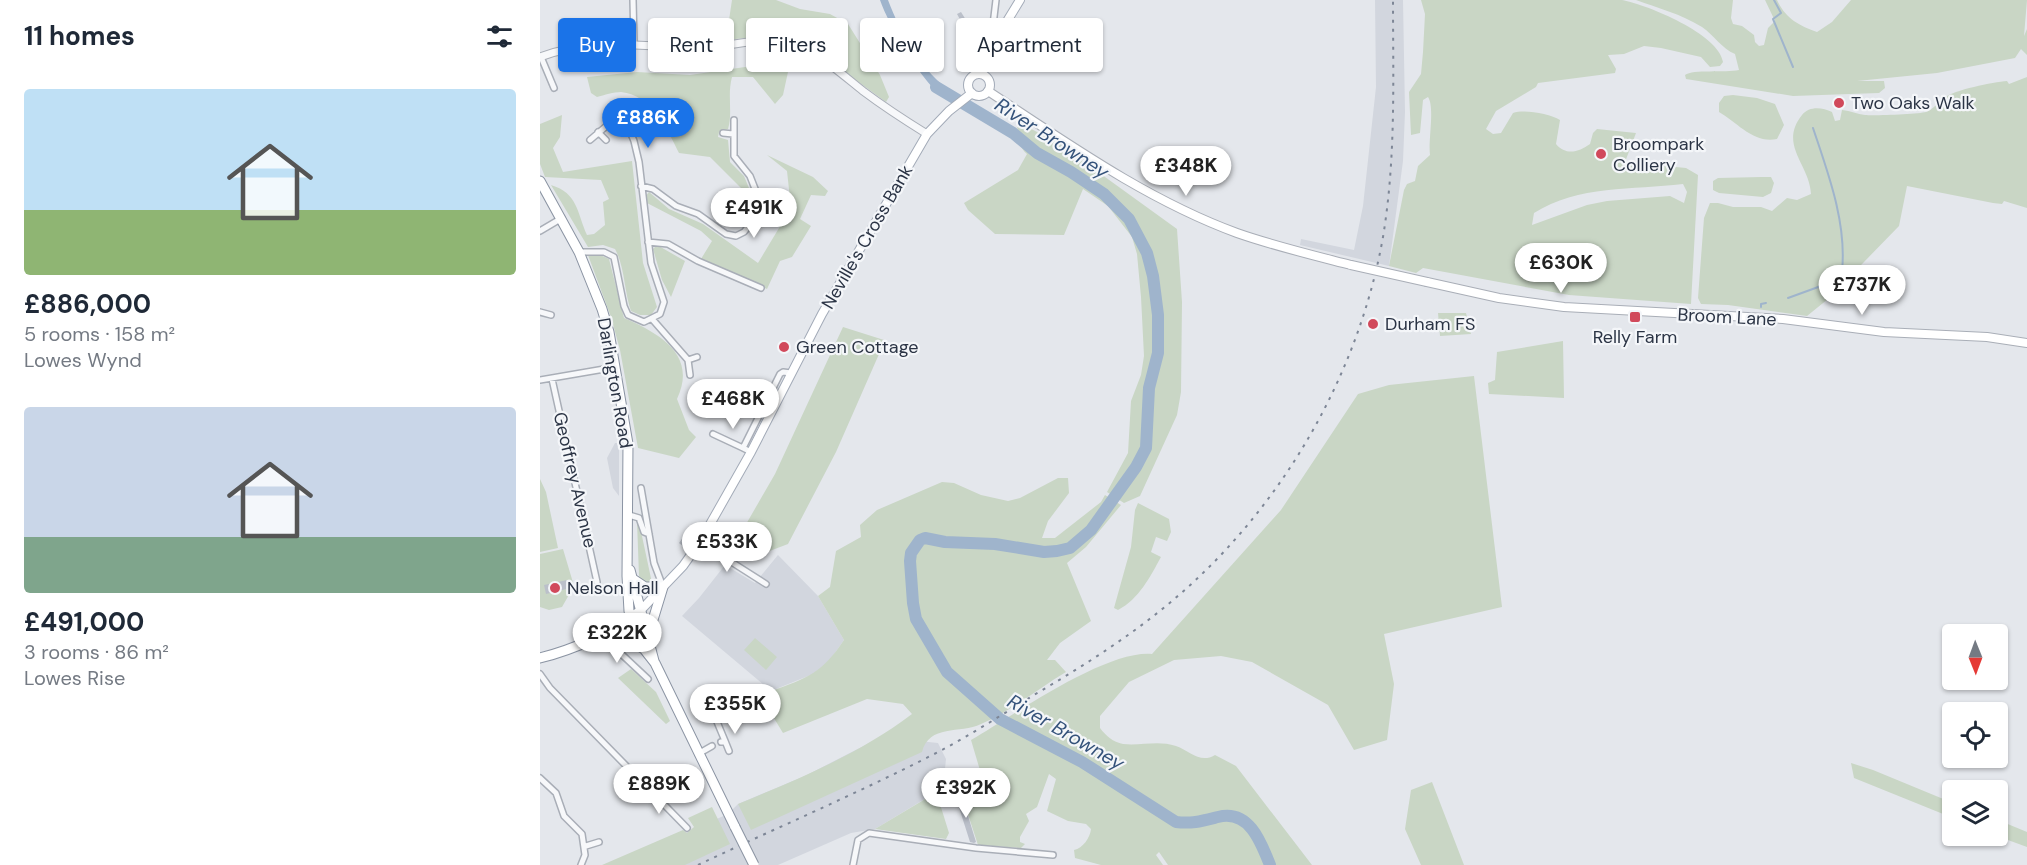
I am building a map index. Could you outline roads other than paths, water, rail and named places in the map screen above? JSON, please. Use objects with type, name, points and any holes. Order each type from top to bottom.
[{"type":"highway","name":"Darlington Road","points":[[540,181],[579,252],[602,309],[616,367],[628,444],[630,615],[644,649]]},
{"type":"highway","name":"Darlington Road","points":[[628,565],[654,663]]},
{"type":"highway","points":[[633,579],[645,587],[663,587],[648,636]]},
{"type":"highway","points":[[540,658],[563,651],[602,633],[640,607]]},
{"type":"highway","points":[[602,633],[623,637],[644,649],[654,663],[754,865]]},
{"type":"main road","points":[[1008,18],[1020,0]]},
{"type":"main road","points":[[975,74],[982,74],[989,81],[988,91],[982,95],[972,93],[968,87],[970,78],[975,74]]},
{"type":"main road","name":"Broom Lane","points":[[988,91],[1118,175],[1182,209],[1236,233],[1351,265],[1509,300],[1564,308],[1744,316],[1884,332],[1987,337],[2027,343]]},
{"type":"main road","name":"Neville's Cross Bank","points":[[640,607],[663,587],[700,542],[747,450],[822,314],[927,135],[949,111],[972,93]]},
{"type":"street","points":[[633,0],[633,18]]},
{"type":"street","points":[[994,18],[996,0]]},
{"type":"street","points":[[636,43],[707,47],[770,40],[798,45],[830,65],[865,93],[927,135]]},
{"type":"street","points":[[554,88],[540,57],[558,53]]},
{"type":"street","points":[[540,78],[549,75]]},
{"type":"street","points":[[642,186],[653,189],[676,206],[702,217],[726,234],[736,236],[744,232],[756,217],[759,199],[750,176],[734,156],[734,120]]},
{"type":"street","points":[[579,252],[604,252],[614,257],[628,315],[644,322],[653,320],[660,314],[664,302],[656,280],[648,242],[639,162],[629,129],[610,123],[590,140]]},
{"type":"street","points":[[598,132],[606,140]]},
{"type":"street","points":[[723,133],[733,134]]},
{"type":"street","points":[[540,231],[562,218]]},
{"type":"street","points":[[648,242],[668,244],[698,261],[761,288]]},
{"type":"street","points":[[540,312],[551,315]]},
{"type":"street","points":[[653,320],[688,360],[690,375]]},
{"type":"street","points":[[688,360],[697,357]]},
{"type":"street","points":[[540,380],[616,367]]},
{"type":"street","name":"Geoffrey Avenue","points":[[552,379],[597,582]]},
{"type":"street","points":[[713,434],[747,450]]},
{"type":"street","points":[[641,488],[654,563],[663,587]]},
{"type":"street","points":[[629,514],[639,518],[644,532],[649,534]]},
{"type":"street","points":[[700,542],[766,584]]},
{"type":"street","points":[[602,633],[648,679]]},
{"type":"street","points":[[540,674],[549,688],[687,828]]},
{"type":"street","points":[[715,717],[723,742],[729,751]]},
{"type":"street","points":[[698,754],[712,746]]},
{"type":"street","points":[[540,778],[556,793],[564,816],[582,834],[586,846],[581,865]]},
{"type":"street","points":[[853,865],[858,840],[868,833],[976,848],[1053,855]]},
{"type":"street","points":[[586,846],[599,842]]},
{"type":"water","points":[[880,0],[888,0],[896,18],[888,18]]},
{"type":"water","points":[[920,72],[929,72],[952,92],[946,99]]},
{"type":"waterway","points":[[1774,0],[1781,13],[1773,19],[1793,67]]},
{"type":"waterway","name":"River Browney","points":[[936,87],[1013,133],[1037,153],[1104,194],[1129,219],[1147,253],[1153,276],[1158,315],[1158,353],[1149,388],[1146,448],[1136,467],[1091,530],[1070,548],[1044,552],[995,544],[945,542],[925,538],[920,540],[911,553],[910,561],[916,619],[947,672],[1000,719],[1082,762],[1176,822],[1202,821],[1229,816],[1238,818],[1252,829],[1270,865]]},
{"type":"waterway","points":[[1788,298],[1821,286],[1842,271],[1843,253],[1839,217],[1813,128]]},
{"type":"waterway","points":[[1761,307],[1761,304],[1766,303]]},
{"type":"railway","points":[[698,865],[940,751],[1072,672],[1127,636],[1179,595],[1217,559],[1252,520],[1283,478],[1336,386],[1356,338],[1372,288],[1383,237],[1390,178],[1393,118],[1393,0]]},
{"type":"place","name":"Two Oaks Walk","points":[[1839,103]]},
{"type":"place","name":"Broompark Colliery","points":[[1601,154]]},
{"type":"place","name":"Relly Farm","points":[[1635,317]]},
{"type":"place","name":"Durham FS","points":[[1373,324]]},
{"type":"place","name":"Green Cottage","points":[[784,347]]},
{"type":"place","name":"Nelson Hall","points":[[555,588]]}]
